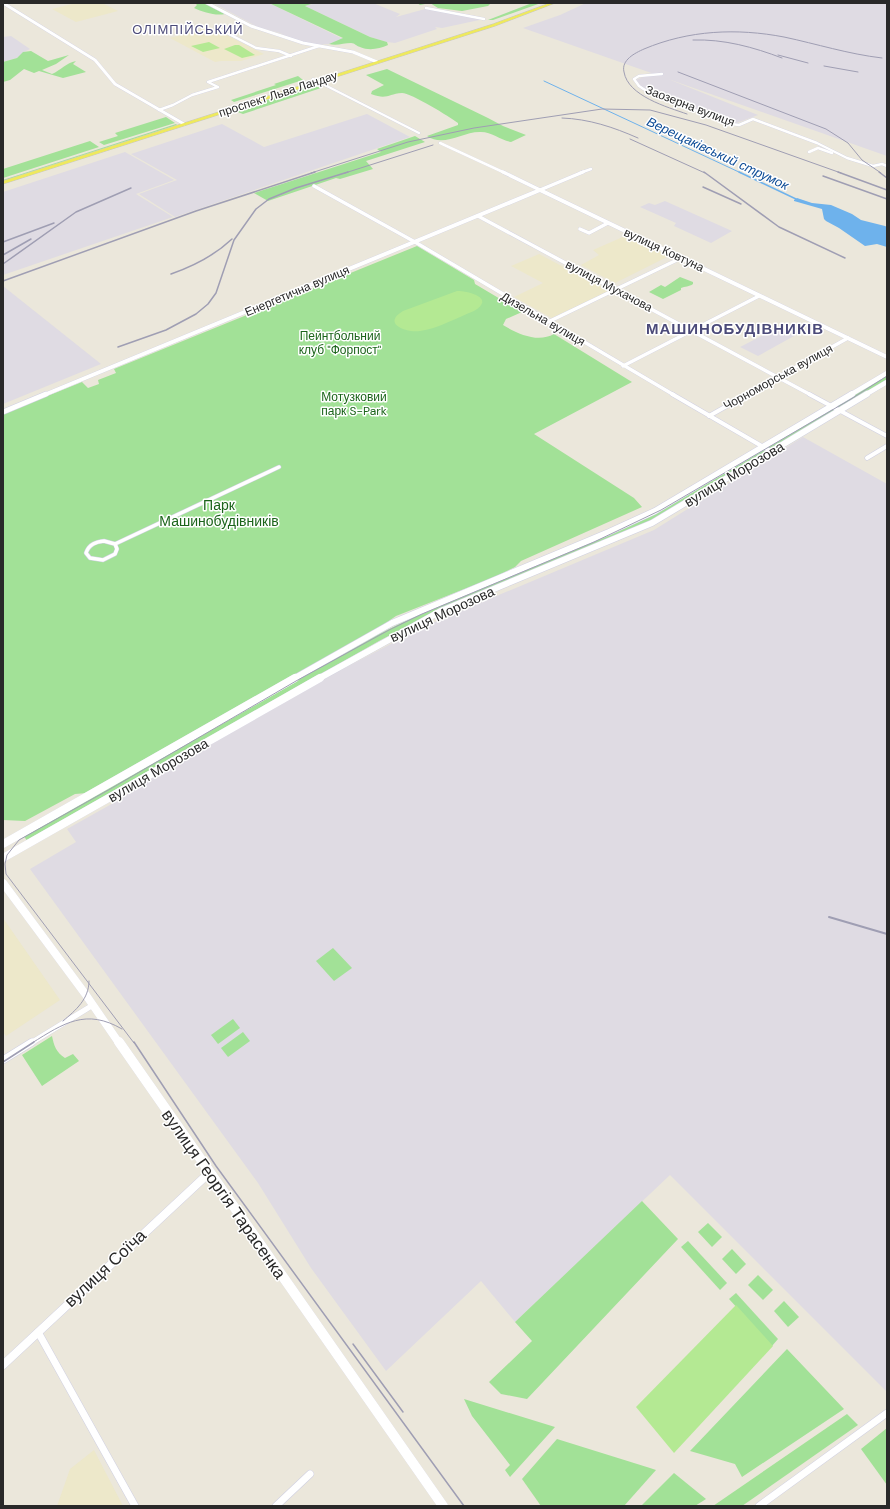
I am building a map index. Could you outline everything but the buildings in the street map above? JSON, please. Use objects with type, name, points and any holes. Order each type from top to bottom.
[{"type":"main road","name":"проспект Льва Ландау","points":[[193,120],[313,79],[522,12],[545,3]]},
{"type":"main road","name":"проспект Льва Ландау","points":[[3,179],[459,36],[530,13],[553,3]]},
{"type":"main road","points":[[454,34],[459,36]]},
{"type":"main road","name":"проспект Льва Ландау","points":[[3,183],[182,123]]},
{"type":"main road","name":"вулиця Морозова","points":[[3,844],[392,623],[634,521],[656,510],[887,373]]},
{"type":"main road","name":"вулиця Морозова","points":[[3,858],[392,637],[441,611],[652,523],[887,382]]},
{"type":"main road","points":[[3,839],[14,838]]},
{"type":"main road","name":"вулиця Георгія Тарасенка","points":[[3,883],[94,1005],[209,1173],[443,1506]]},
{"type":"street","points":[[3,3],[95,60],[113,83],[182,123]]},
{"type":"street","points":[[207,3],[251,26],[274,32],[301,43],[353,52],[377,62]]},
{"type":"street","points":[[426,8],[484,19]]},
{"type":"street","points":[[215,27],[256,48],[279,51],[291,56]]},
{"type":"street","points":[[159,110],[173,105],[192,95],[218,87],[208,82],[318,46]]},
{"type":"street","name":"Заозерна вулиця","points":[[662,74],[639,76],[634,79],[639,86],[648,92],[731,124],[739,125],[753,119],[818,143],[842,156],[873,166],[882,164],[887,166]]},
{"type":"street","points":[[313,79],[419,133]]},
{"type":"street","name":"вулиця Ковтуна","points":[[440,143],[887,357]]},
{"type":"street","points":[[809,152],[818,148],[842,156]]},
{"type":"street","name":"Енергетична вулиця","points":[[3,412],[591,169]]},
{"type":"street","name":"Дизельна вулиця","points":[[314,186],[415,242],[548,322],[772,452]]},
{"type":"street","name":"вулиця Мухачова","points":[[478,216],[887,436]]},
{"type":"street","points":[[580,229],[589,233],[608,223]]},
{"type":"street","points":[[548,322],[681,258]]},
{"type":"street","points":[[623,366],[759,296]]},
{"type":"street","name":"Чорноморська вулиця","points":[[709,416],[848,338]]},
{"type":"street","points":[[867,458],[887,446]]},
{"type":"street","points":[[115,544],[117,550],[115,554],[108,559],[98,561],[87,556],[87,550],[95,543],[108,541],[115,544],[279,467]]},
{"type":"street","points":[[3,1060],[94,1005]]},
{"type":"street","name":"вулиця Соїча","points":[[3,1365],[209,1173]]},
{"type":"street","points":[[38,1332],[135,1506]]},
{"type":"street","points":[[759,1506],[887,1414]]},
{"type":"street","points":[[276,1506],[310,1474]]},
{"type":"shaded area","points":[[76,3],[102,3],[118,11],[76,22],[52,9]]},
{"type":"shaded area","points":[[213,3],[269,3],[343,39],[329,44],[313,45],[296,41],[280,33],[258,27]]},
{"type":"shaded area","points":[[316,3],[373,3],[400,14],[396,17],[425,9],[484,19],[442,28],[435,27],[437,29],[395,43],[370,37],[305,6]]},
{"type":"shaded area","points":[[586,3],[887,3],[887,156],[668,79],[758,115],[734,124],[655,93],[642,87],[636,80],[646,76],[657,75],[523,28],[560,15]]},
{"type":"shaded area","points":[[211,27],[264,54],[241,61],[215,62],[170,38]]},
{"type":"shaded area","points":[[11,36],[30,49],[17,58],[3,62],[3,37]]},
{"type":"shaded area","points":[[367,114],[410,137],[175,217],[139,194],[177,180],[131,154],[222,124],[264,147]]},
{"type":"shaded area","points":[[125,152],[174,180],[136,194],[173,217],[3,275],[3,192]]},
{"type":"shaded area","points":[[665,201],[732,231],[711,243],[674,226],[676,223],[640,207],[649,203],[655,205]]},
{"type":"shaded area","points":[[625,236],[665,254],[664,255],[667,257],[615,283],[581,265],[599,255],[593,250]]},
{"type":"shaded area","points":[[539,254],[609,291],[552,318],[514,297],[543,283],[511,266]]},
{"type":"shaded area","points":[[3,286],[101,364],[3,404]]},
{"type":"shaded area","points":[[785,324],[803,331],[758,356],[740,347]]},
{"type":"shaded area","points":[[803,437],[887,484],[887,1392],[670,1175],[515,1322],[481,1281],[386,1371],[311,1268],[258,1183],[30,869],[76,842],[67,829],[117,801],[175,763],[303,690],[425,626],[654,530]]},
{"type":"shaded area","points":[[3,918],[60,1000],[6,1036],[3,1032]]},
{"type":"shaded area","points":[[94,1450],[123,1506],[57,1506],[70,1469]]},
{"type":"green space","points":[[195,3],[203,3],[225,14],[213,14],[201,11],[194,8],[197,5]]},
{"type":"green space","points":[[269,3],[314,3],[305,6],[370,37],[387,42],[388,45],[370,49],[359,47],[352,43],[335,45],[329,44],[343,38]]},
{"type":"green space","points":[[417,3],[430,3],[420,5]]},
{"type":"green space","points":[[430,3],[491,3],[488,6],[462,11],[438,8]]},
{"type":"green space","points":[[532,3],[541,3],[493,20],[488,20]]},
{"type":"green space","points":[[209,42],[220,48],[203,52],[191,46]]},
{"type":"green space","points":[[239,45],[255,55],[242,58],[224,49]]},
{"type":"green space","points":[[31,51],[48,61],[69,55],[56,64],[42,70],[52,74],[69,63],[76,61],[73,64],[86,72],[63,78],[39,71],[34,73],[24,69],[10,80],[3,82],[3,62],[17,58],[23,52]]},
{"type":"green space","points":[[387,69],[503,126],[526,135],[511,142],[485,132],[474,132],[447,140],[433,139],[427,136],[458,125],[458,123],[407,94],[402,93],[381,97],[371,94],[372,91],[384,85],[366,75]]},
{"type":"green space","points":[[298,76],[303,80],[234,102],[231,100],[276,85],[274,84]]},
{"type":"green space","points":[[312,85],[321,88],[243,114],[235,111]]},
{"type":"green space","points":[[166,117],[175,123],[104,145],[99,142],[118,136],[115,133]]},
{"type":"green space","points":[[176,124],[177,125],[3,181],[3,180]]},
{"type":"green space","points":[[415,136],[425,142],[366,161],[373,169],[340,179],[336,178],[268,201],[254,193],[381,152],[377,149]]},
{"type":"green space","points":[[90,141],[99,147],[3,178],[3,169]]},
{"type":"green space","name":"Парк Машинобудівників","points":[[417,246],[474,280],[475,284],[522,312],[506,319],[503,325],[528,336],[541,338],[554,334],[632,382],[534,434],[634,498],[642,507],[521,561],[515,567],[495,577],[396,616],[383,625],[87,793],[75,794],[25,821],[3,820],[3,414],[82,382],[88,388],[99,384],[98,380],[116,373],[114,369]]},
{"type":"green space","points":[[680,277],[693,282],[693,284],[681,288],[681,290],[663,299],[649,292],[661,285],[665,287]]},
{"type":"green space","points":[[457,291],[468,292],[478,296],[482,302],[480,306],[474,311],[427,330],[409,331],[398,327],[395,324],[397,316],[403,311]]},
{"type":"green space","points":[[887,374],[887,381],[841,408],[835,405]]},
{"type":"green space","points":[[832,407],[838,410],[770,450],[765,447]]},
{"type":"green space","points":[[762,449],[768,452],[650,522],[435,612],[379,641],[28,842],[23,835],[375,636],[438,605],[629,525]]},
{"type":"green space","points":[[333,948],[352,968],[334,981],[316,961]]},
{"type":"green space","points":[[233,1019],[240,1028],[218,1044],[211,1035]]},
{"type":"green space","points":[[243,1032],[250,1041],[228,1057],[221,1048]]},
{"type":"green space","points":[[52,1036],[56,1048],[62,1056],[65,1058],[73,1054],[79,1061],[42,1086],[22,1055]]},
{"type":"green space","points":[[642,1201],[678,1239],[527,1399],[501,1394],[489,1382],[532,1341],[515,1322]]},
{"type":"green space","points":[[708,1223],[722,1237],[712,1247],[698,1232]]},
{"type":"green space","points":[[688,1241],[727,1283],[720,1290],[681,1247]]},
{"type":"green space","points":[[732,1249],[746,1264],[736,1274],[722,1259]]},
{"type":"green space","points":[[758,1275],[773,1290],[763,1300],[748,1285]]},
{"type":"green space","points":[[736,1293],[778,1339],[772,1346],[729,1299]]},
{"type":"green space","points":[[784,1301],[799,1317],[788,1327],[774,1311]]},
{"type":"green space","points":[[736,1305],[773,1346],[674,1453],[636,1407]]},
{"type":"green space","points":[[787,1349],[844,1409],[742,1477],[735,1464],[690,1451]]},
{"type":"green space","points":[[464,1399],[555,1427],[510,1477],[505,1470],[510,1465],[472,1416]]},
{"type":"green space","points":[[847,1414],[858,1425],[742,1506],[713,1506]]},
{"type":"green space","points":[[887,1428],[887,1485],[861,1449]]},
{"type":"green space","points":[[557,1439],[656,1470],[624,1506],[541,1506],[522,1479]]},
{"type":"green space","points":[[674,1473],[706,1499],[695,1506],[641,1506]]},
{"type":"water","points":[[797,198],[812,203],[831,205],[852,214],[861,220],[887,227],[887,247],[877,244],[865,246],[826,221],[824,219],[822,209],[794,201]]},
{"type":"waterway","name":"Верещаківський струмок","points":[[544,81],[741,173]]},
{"type":"waterway","name":"Верещаківський струмок","points":[[739,172],[796,199]]},
{"type":"tram line","points":[[89,983],[6,874],[5,864],[7,855],[19,840],[296,681],[389,630],[422,614],[594,542],[661,510],[851,399],[887,376]]},
{"type":"tram line","points":[[63,1021],[81,1004],[87,993],[89,983]]},
{"type":"tram line","points":[[89,983],[134,1043]]},
{"type":"tram line","points":[[32,1043],[65,1024],[86,1019],[109,1023],[122,1029]]},
{"type":"tram line","points":[[3,1062],[34,1042]]},
{"type":"tram line","points":[[134,1042],[216,1166],[464,1506]]},
{"type":"tram line","points":[[353,1344],[403,1412]]},
{"type":"railway","points":[[687,114],[659,104],[640,94],[633,88],[627,80],[624,72],[627,61],[633,55],[644,49],[661,43],[696,34],[713,32],[749,32],[766,34],[882,58]]},
{"type":"railway","points":[[693,40],[738,44],[782,58]]},
{"type":"railway","points":[[778,55],[808,63]]},
{"type":"railway","points":[[824,66],[858,72]]},
{"type":"railway","points":[[678,72],[826,129],[848,143],[862,160],[881,173]]},
{"type":"railway","points":[[311,173],[408,142],[474,128],[602,109],[650,110],[706,125],[841,173]]},
{"type":"railway","points":[[562,118],[601,124],[638,138]]},
{"type":"railway","points":[[630,139],[705,173]]},
{"type":"railway","points":[[345,173],[433,145]]},
{"type":"railway","points":[[3,281],[196,211],[315,172]]},
{"type":"railway","points":[[118,347],[166,330],[196,314],[208,304],[216,293],[234,240],[256,209],[269,199],[296,188],[348,172]]},
{"type":"railway","points":[[704,172],[779,227],[845,258]]},
{"type":"railway","points":[[838,172],[887,190]]},
{"type":"railway","points":[[879,172],[887,178]]},
{"type":"railway","points":[[823,176],[887,199]]},
{"type":"railway","points":[[703,187],[741,204]]},
{"type":"railway","points":[[3,264],[76,212],[131,188]]},
{"type":"railway","points":[[3,242],[54,223]]},
{"type":"railway","points":[[3,255],[31,239]]},
{"type":"railway","points":[[171,274],[188,268],[203,260],[218,251],[232,239]]},
{"type":"railway","points":[[829,917],[887,934]]},
{"type":"district","name":"ОЛІМПІЙСЬКИЙ","points":[[188,29]]},
{"type":"district","name":"МАШИНОБУДІВНИКІВ","points":[[735,329]]},
{"type":"park label","name":"Пейнтбольний клуб \"Форпост\"","points":[[340,343]]},
{"type":"park label","name":"Мотузковий парк S-Park","points":[[354,404]]}]
